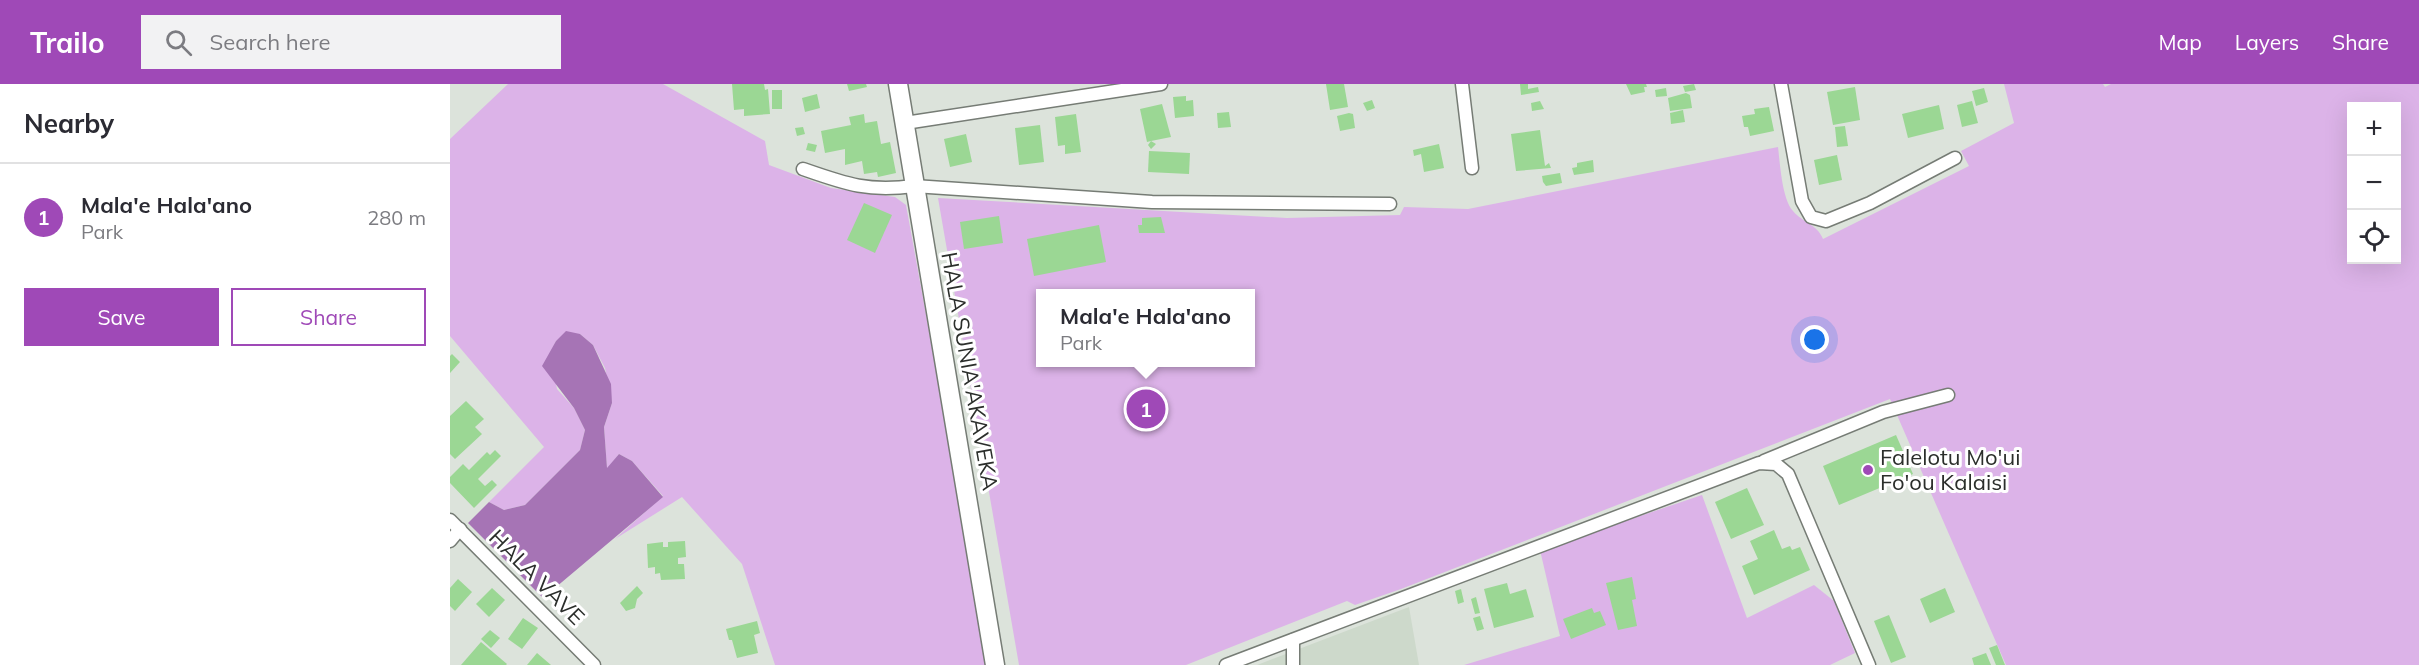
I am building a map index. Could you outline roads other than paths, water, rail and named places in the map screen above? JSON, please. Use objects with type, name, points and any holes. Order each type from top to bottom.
[{"type":"street","name":"HALA SUNIA'AKAVEKA","points":[[898,84],[995,665]]},
{"type":"street","points":[[904,123],[1161,84]]},
{"type":"street","points":[[1462,84],[1472,168]]},
{"type":"street","points":[[1781,84],[1802,201],[1811,217],[1826,221],[1870,203],[1955,158]]},
{"type":"street","points":[[803,169],[846,184],[882,190],[915,186],[1152,202],[1390,204]]},
{"type":"street","points":[[1226,665],[1759,464],[1882,412],[1948,395]]},
{"type":"street","points":[[1759,464],[1776,464],[1788,474],[1869,665]]},
{"type":"street","name":"HALA VAVE","points":[[450,520],[594,665]]},
{"type":"street","points":[[450,541],[460,529]]},
{"type":"street","points":[[1293,640],[1293,665]]},
{"type":"place","name":"Mala'e Hala'ano","points":[[1146,409]]},
{"type":"place","name":"Falelotu Mo'ui Fo'ou Kalaisi","points":[[1868,470]]}]
